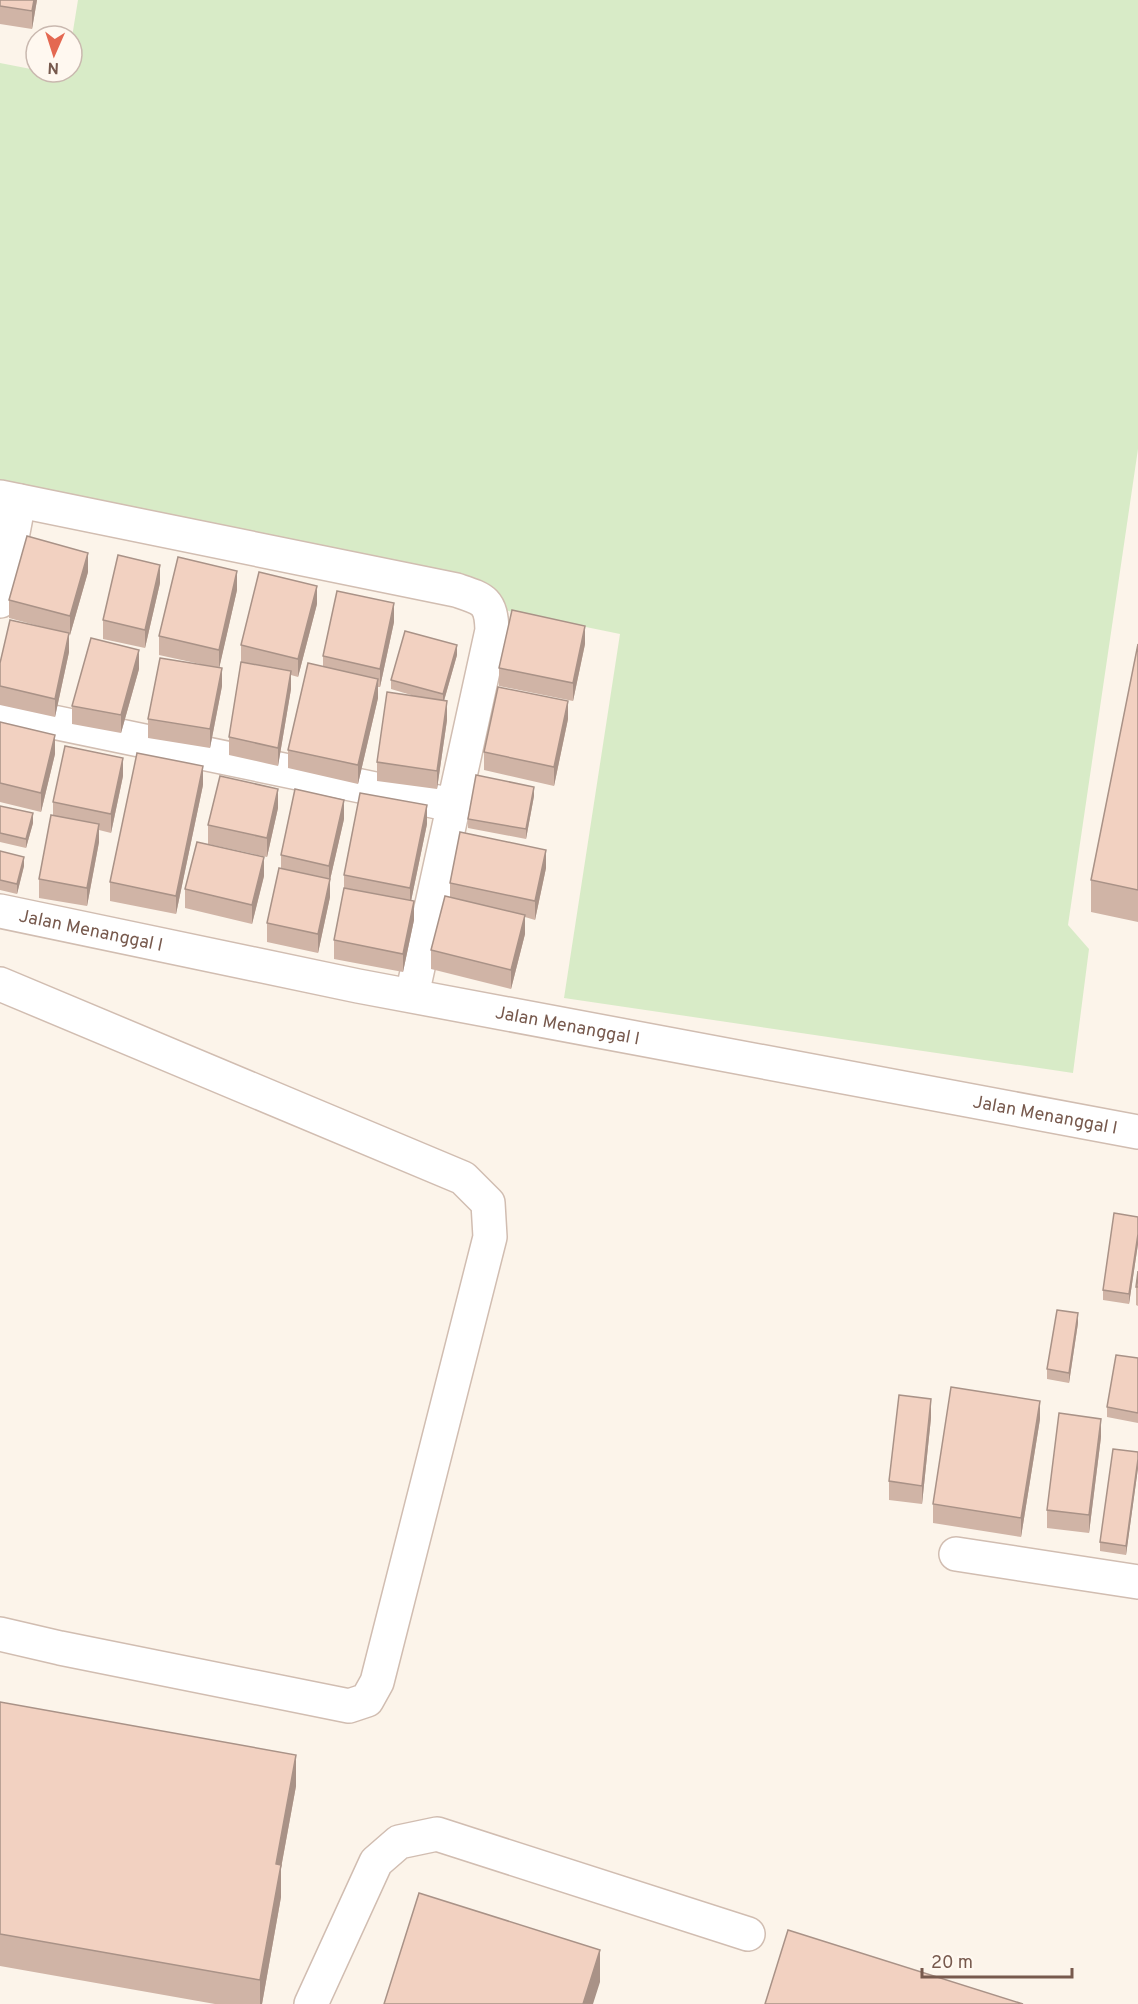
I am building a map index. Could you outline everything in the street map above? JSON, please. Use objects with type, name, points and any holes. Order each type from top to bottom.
[{"type":"street","points":[[0,601],[9,499],[456,590],[482,598],[491,611],[492,630],[412,995]]},
{"type":"street","points":[[0,711],[452,805]]},
{"type":"street","name":"Jalan Menanggal I","points":[[0,911],[358,986],[1138,1132]]},
{"type":"street","points":[[0,984],[463,1178],[488,1203],[490,1237],[377,1682],[367,1700],[349,1706],[0,1634]]},
{"type":"street","points":[[956,1554],[1138,1582]]},
{"type":"street","points":[[311,2004],[376,1862],[399,1842],[437,1834],[748,1934]]},
{"type":"green space","points":[[78,0],[1138,0],[1138,449],[1068,925],[1089,949],[1073,1073],[564,998],[620,634],[0,506],[0,63],[24,68],[24,84],[84,84],[84,24],[74,24]]},
{"type":"building","points":[[0,0],[34,0],[32,11],[0,6]]},
{"type":"building","points":[[27,536],[88,553],[70,616],[9,600]]},
{"type":"building","points":[[118,555],[160,565],[145,630],[103,620]]},
{"type":"building","points":[[178,557],[237,571],[219,650],[159,636]]},
{"type":"building","points":[[259,572],[317,586],[298,659],[241,645]]},
{"type":"building","points":[[337,591],[394,603],[380,669],[323,656]]},
{"type":"building","points":[[512,610],[585,626],[573,683],[499,668]]},
{"type":"building","points":[[10,620],[69,633],[55,699],[0,686],[0,663]]},
{"type":"building","points":[[405,631],[457,645],[443,694],[391,680]]},
{"type":"building","points":[[91,638],[139,650],[121,715],[72,706]]},
{"type":"building","points":[[1138,644],[1138,890],[1091,880]]},
{"type":"building","points":[[160,658],[222,668],[210,729],[148,719]]},
{"type":"building","points":[[241,662],[291,671],[278,748],[229,737]]},
{"type":"building","points":[[308,663],[378,679],[358,765],[288,750]]},
{"type":"building","points":[[498,687],[568,701],[554,767],[484,752]]},
{"type":"building","points":[[387,692],[447,701],[437,771],[377,762]]},
{"type":"building","points":[[0,722],[55,735],[41,793],[0,783]]},
{"type":"building","points":[[65,746],[123,758],[111,814],[53,802]]},
{"type":"building","points":[[137,753],[203,766],[176,896],[110,882]]},
{"type":"building","points":[[476,775],[534,787],[526,829],[468,819]]},
{"type":"building","points":[[220,776],[278,789],[267,838],[208,825]]},
{"type":"building","points":[[295,789],[344,800],[329,866],[281,855]]},
{"type":"building","points":[[360,793],[427,805],[410,888],[344,875]]},
{"type":"building","points":[[0,806],[33,813],[26,839],[0,833]]},
{"type":"building","points":[[51,815],[99,824],[87,888],[39,879]]},
{"type":"building","points":[[460,832],[546,850],[535,901],[450,883]]},
{"type":"building","points":[[197,842],[264,857],[252,905],[185,889]]},
{"type":"building","points":[[0,851],[24,857],[17,884],[0,880]]},
{"type":"building","points":[[279,868],[330,879],[318,934],[267,923]]},
{"type":"building","points":[[344,888],[414,901],[403,954],[334,940]]},
{"type":"building","points":[[445,896],[525,915],[511,970],[431,950]]},
{"type":"building","points":[[1114,1213],[1138,1217],[1138,1234],[1129,1294],[1103,1290]]},
{"type":"building","points":[[1057,1310],[1078,1313],[1069,1373],[1047,1369]]},
{"type":"building","points":[[1116,1355],[1138,1358],[1138,1413],[1107,1407]]},
{"type":"building","points":[[951,1387],[1040,1401],[1021,1518],[933,1504]]},
{"type":"building","points":[[899,1395],[931,1399],[922,1486],[889,1481]]},
{"type":"building","points":[[1059,1413],[1101,1419],[1089,1515],[1047,1510]]},
{"type":"building","points":[[1113,1449],[1138,1452],[1126,1546],[1100,1542]]},
{"type":"building","points":[[0,1702],[296,1755],[276,1864],[281,1865],[260,1980],[0,1934]]},
{"type":"building","points":[[419,1893],[600,1950],[583,2004],[384,2004]]},
{"type":"building","points":[[788,1930],[1023,2004],[765,2004]]}]
